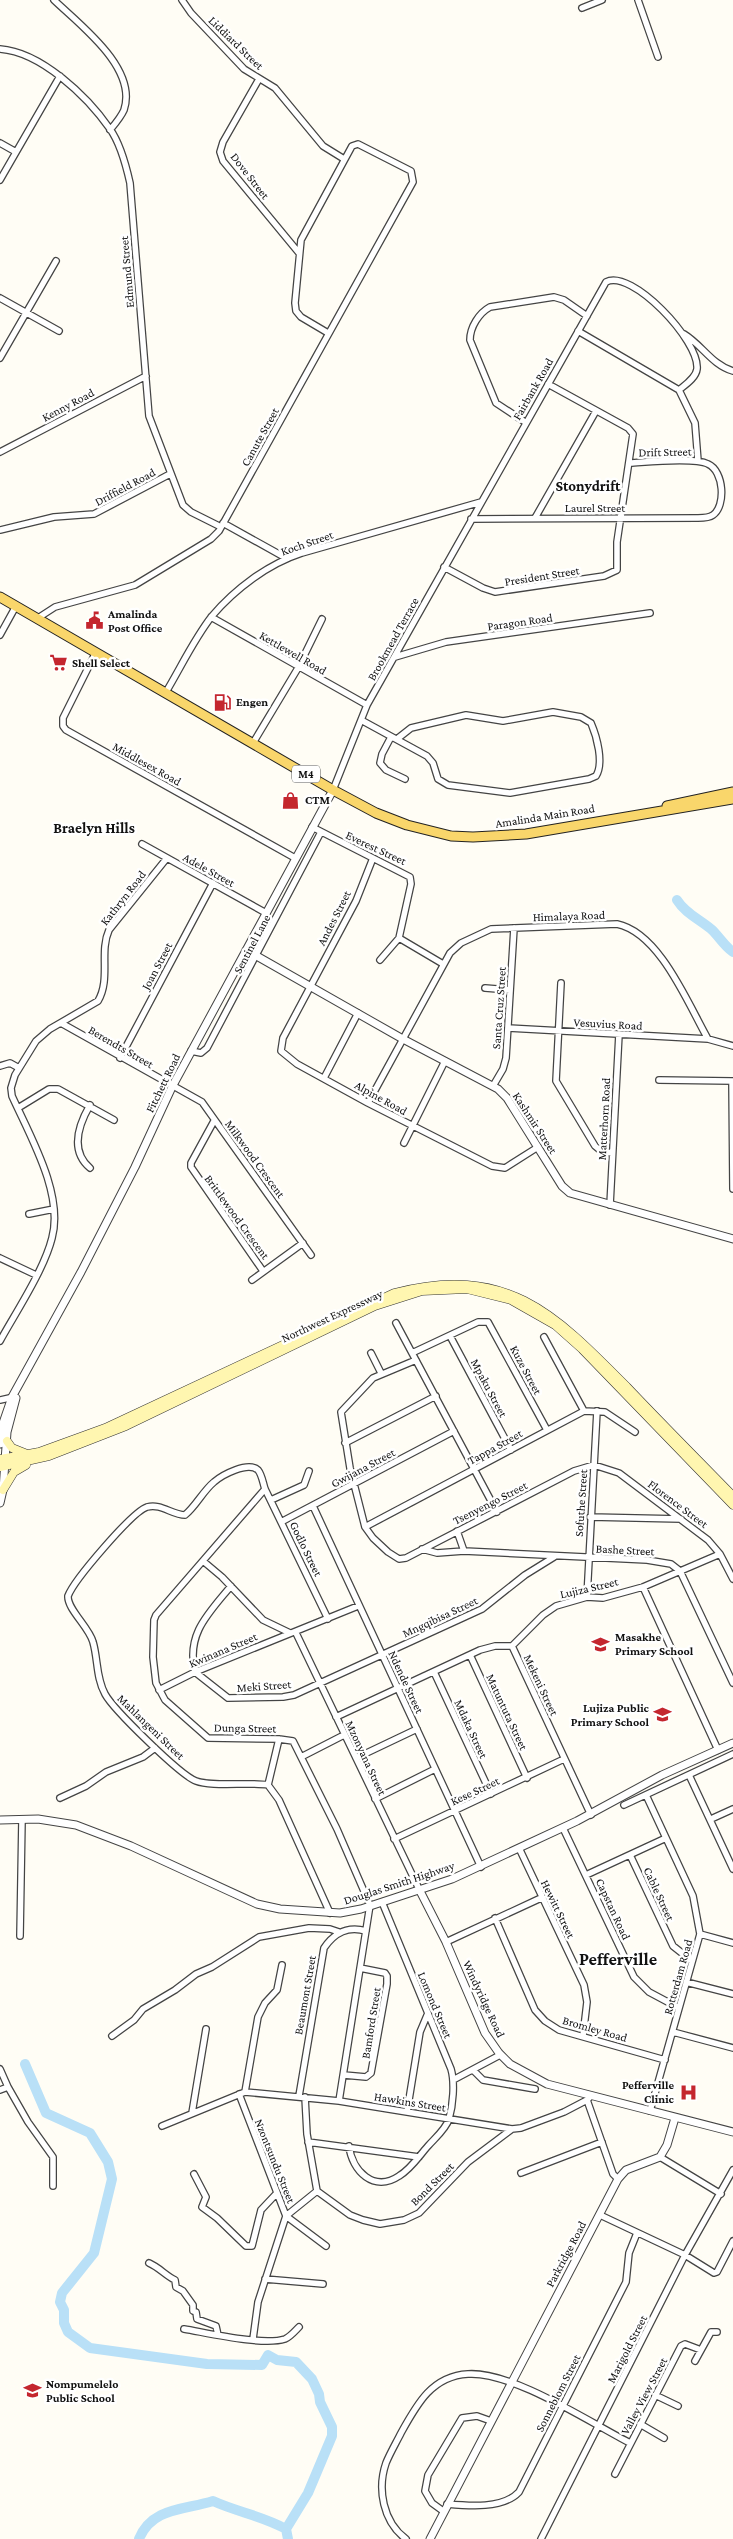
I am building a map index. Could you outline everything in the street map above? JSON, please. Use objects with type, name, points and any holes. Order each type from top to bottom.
[{"type":"main road","name":"Amalinda Main Road","points":[[0,597],[333,790],[376,813],[407,825],[451,836],[473,837],[526,834],[733,799]]},
{"type":"main road","name":"Amalinda Main Road","points":[[645,813],[684,801],[733,792]]},
{"type":"main road","name":"Northwest Expressway","points":[[3,1463],[123,1420],[377,1299],[422,1286],[469,1284],[512,1294],[544,1310],[561,1323],[596,1355],[733,1496]]},
{"type":"main road","name":"Northwest Expressway","points":[[3,1463],[49,1456],[126,1426],[376,1306],[422,1291],[468,1290],[511,1300],[554,1326],[582,1350],[733,1505]]},
{"type":"main road","points":[[2,1441],[12,1448],[29,1455]]},
{"type":"main road","points":[[3,1490],[10,1475],[18,1468],[49,1456]]},
{"type":"street","points":[[54,0],[102,47],[122,77],[124,110],[110,130]]},
{"type":"street","name":"Liddiard Street","points":[[182,0],[191,13],[234,58],[259,79],[275,88],[323,146],[344,159]]},
{"type":"street","points":[[582,8],[602,0]]},
{"type":"street","points":[[638,0],[658,57]]},
{"type":"street","name":"Edmund Street","points":[[0,49],[26,57],[60,76],[110,130],[123,159],[130,183],[151,423],[181,501],[187,509],[286,558]]},
{"type":"street","points":[[1,178],[60,76]]},
{"type":"street","name":"Dove Street","points":[[259,79],[223,142],[220,152],[223,161],[299,253]]},
{"type":"street","points":[[0,143],[16,152]]},
{"type":"street","name":"Canute Street","points":[[38,618],[55,607],[128,588],[144,581],[211,538],[222,525],[413,182],[413,174],[358,144],[352,146],[344,159]]},
{"type":"street","points":[[328,333],[296,312],[299,253],[303,236],[344,159]]},
{"type":"street","points":[[0,358],[56,261]]},
{"type":"street","name":"Fairbank Road","points":[[481,502],[604,285],[612,279],[623,282],[658,304],[683,334]]},
{"type":"street","points":[[525,422],[499,406],[492,397],[470,340],[470,334],[476,322],[482,313],[490,307],[554,297],[564,300],[587,316]]},
{"type":"street","points":[[0,298],[59,331]]},
{"type":"street","points":[[578,331],[680,390],[695,423],[698,461]]},
{"type":"street","points":[[683,334],[704,349],[713,361],[733,371]]},
{"type":"street","points":[[680,390],[692,378],[696,370],[695,360],[683,334]]},
{"type":"street","name":"Kenny Road","points":[[0,452],[146,376]]},
{"type":"street","points":[[548,384],[632,431],[630,463],[621,518]]},
{"type":"street","points":[[535,518],[596,411]]},
{"type":"street","name":"Drift Street","points":[[630,463],[698,461],[712,466],[720,478],[721,492],[717,510]]},
{"type":"street","name":"Driffield Road","points":[[0,530],[54,517],[94,514],[170,474]]},
{"type":"street","name":"Brookmead Terrace","points":[[333,790],[367,705],[481,502]]},
{"type":"street","name":"Koch Street","points":[[166,692],[211,618],[236,593],[286,558],[481,502]]},
{"type":"street","name":"Laurel Street","points":[[471,519],[706,517],[712,516],[717,510]]},
{"type":"street","name":"President Street","points":[[444,567],[482,588],[495,592],[604,576],[617,570],[617,542],[621,518]]},
{"type":"street","points":[[0,635],[16,606]]},
{"type":"street","name":"Paragon Road","points":[[395,656],[446,642],[650,613]]},
{"type":"street","name":"Kettlewell Road","points":[[211,618],[367,705]]},
{"type":"street","points":[[253,743],[298,668],[322,619]]},
{"type":"street","name":"Middlesex Road","points":[[96,652],[65,712],[62,722],[66,730],[295,858]]},
{"type":"street","points":[[361,720],[394,738],[431,759],[441,783],[503,792],[519,792],[596,776],[600,766],[591,723],[581,717],[560,713],[546,713],[503,722],[475,716],[454,717],[411,728],[394,738],[382,754],[380,763],[386,770],[405,779]]},
{"type":"street","name":"Fitchett Road","points":[[2,1441],[17,1388],[81,1272],[135,1167],[191,1051],[333,790]]},
{"type":"street","name":"Everest Street","points":[[312,827],[401,870],[410,877],[411,884],[399,938]]},
{"type":"street","name":"Sentinel Lane","points":[[191,1051],[201,1053],[207,1048],[321,832]]},
{"type":"street","name":"Adele Street","points":[[142,844],[266,912]]},
{"type":"street","name":"Kathryn Road","points":[[61,1023],[98,1001],[103,991],[109,930],[167,858]]},
{"type":"street","name":"Andes Street","points":[[310,986],[356,901],[373,858]]},
{"type":"street","name":"Joan Street","points":[[120,1058],[213,883]]},
{"type":"street","name":"Himalaya Road","points":[[368,1103],[401,1038],[455,946],[484,931],[617,924],[629,928],[663,958],[708,1039]]},
{"type":"street","name":"Santa Cruz Street","points":[[493,1086],[505,1065],[514,928]]},
{"type":"street","points":[[380,960],[399,938],[443,964]]},
{"type":"street","name":"Kashmir Street","points":[[246,950],[401,1038],[493,1086],[507,1098],[562,1186],[570,1193],[733,1240]]},
{"type":"street","points":[[561,983],[555,1076],[558,1087],[595,1146],[601,1151],[612,1153]]},
{"type":"street","name":"Alpine Road","points":[[310,986],[280,1048],[285,1057],[368,1103],[496,1168],[510,1166],[538,1147]]},
{"type":"street","points":[[485,988],[510,990]]},
{"type":"street","points":[[324,1078],[358,1014]]},
{"type":"street","points":[[0,1341],[36,1274],[52,1238],[54,1208],[50,1186],[11,1088],[19,1068],[36,1041],[61,1023]]},
{"type":"street","name":"Berendts Street","points":[[61,1023],[172,1087]]},
{"type":"street","name":"Vesuvius Road","points":[[508,1028],[708,1039]]},
{"type":"street","name":"Matterhorn Road","points":[[610,1206],[619,1034]]},
{"type":"street","points":[[708,1039],[733,1046]]},
{"type":"street","points":[[404,1143],[445,1061]]},
{"type":"street","points":[[0,1066],[10,1064],[19,1068]]},
{"type":"street","points":[[659,1080],[732,1081],[733,1190]]},
{"type":"street","name":"Milkwood Crescent","points":[[172,1087],[202,1102],[311,1255]]},
{"type":"street","points":[[18,1108],[53,1088],[64,1091],[114,1120]]},
{"type":"street","points":[[90,1105],[80,1121],[78,1134],[81,1156],[90,1168]]},
{"type":"street","name":"Brittlewood Crescent","points":[[214,1121],[194,1157],[191,1167],[264,1271]]},
{"type":"street","points":[[29,1214],[54,1208]]},
{"type":"street","name":"Brittlewood Crescent","points":[[252,1280],[304,1243]]},
{"type":"street","points":[[0,1258],[36,1274]]},
{"type":"street","name":"Kuze Street","points":[[450,1336],[485,1321],[493,1328],[547,1430]]},
{"type":"street","points":[[396,1323],[497,1512]]},
{"type":"street","points":[[412,1354],[450,1336]]},
{"type":"street","name":"Mpaku Street","points":[[450,1336],[511,1450]]},
{"type":"street","points":[[544,1337],[584,1411]]},
{"type":"street","points":[[371,1353],[381,1373]]},
{"type":"street","points":[[365,1527],[345,1443],[340,1412],[363,1386],[381,1373],[416,1360]]},
{"type":"street","points":[[345,1443],[436,1396]]},
{"type":"street","points":[[0,1400],[14,1397]]},
{"type":"street","name":"Fitchett Road","points":[[0,1503],[3,1490],[2,1441],[5,1414],[14,1397]]},
{"type":"street","points":[[0,1404],[5,1414]]},
{"type":"street","name":"Tappa Street","points":[[365,1527],[584,1411],[597,1411],[608,1414],[635,1432]]},
{"type":"street","name":"Sofuthe Street","points":[[586,1597],[597,1411]]},
{"type":"street","name":"Gwijana Street","points":[[281,1522],[454,1431]]},
{"type":"street","name":"Tsenyengo Street","points":[[365,1527],[372,1538],[395,1557],[402,1559],[574,1471],[594,1464]]},
{"type":"street","name":"Florence Street","points":[[594,1464],[619,1473],[708,1540],[720,1554],[733,1579]]},
{"type":"street","name":"Mahlangeni Street","points":[[265,1488],[258,1470],[246,1467],[214,1482],[185,1515],[154,1507],[142,1510],[111,1540],[69,1593],[69,1603],[91,1637],[100,1681],[105,1695],[155,1748],[196,1782],[268,1785]]},
{"type":"street","points":[[271,1500],[304,1484],[309,1471]]},
{"type":"street","name":"Godlo Street","points":[[265,1488],[328,1619]]},
{"type":"street","name":"Dunga Street","points":[[265,1488],[154,1618],[154,1673],[159,1690],[170,1705],[208,1738],[280,1739],[293,1741],[303,1756],[370,1905]]},
{"type":"street","name":"Ndende Street","points":[[313,1506],[481,1867]]},
{"type":"street","points":[[590,1517],[681,1520]]},
{"type":"street","points":[[457,1531],[464,1551]]},
{"type":"street","name":"Bashe Street","points":[[422,1549],[437,1553],[464,1551],[658,1561],[671,1564],[680,1571]]},
{"type":"street","name":"Lujiza Street","points":[[512,1646],[550,1610],[564,1603],[586,1597],[603,1598],[643,1587],[720,1554]]},
{"type":"street","name":"Mngqibisa Street","points":[[320,1685],[382,1654],[487,1606],[525,1575],[554,1557]]},
{"type":"street","points":[[202,1561],[231,1586],[263,1620],[293,1633]]},
{"type":"street","points":[[680,1571],[733,1683]]},
{"type":"street","points":[[196,1672],[192,1650],[198,1631],[231,1586]]},
{"type":"street","points":[[643,1587],[718,1750]]},
{"type":"street","name":"Kwinana Street","points":[[159,1690],[196,1672],[358,1606]]},
{"type":"street","name":"Mzonyana Street","points":[[293,1633],[420,1891]]},
{"type":"street","points":[[336,1717],[470,1655],[495,1646],[512,1646]]},
{"type":"street","name":"Mekeni Street","points":[[512,1646],[591,1815]]},
{"type":"street","name":"Matuntuta Street","points":[[470,1655],[527,1778]]},
{"type":"street","name":"Meki Street","points":[[196,1672],[223,1696],[233,1699],[283,1697],[320,1685]]},
{"type":"street","name":"Mdaka Street","points":[[434,1672],[491,1794]]},
{"type":"street","points":[[356,1758],[417,1729]]},
{"type":"street","points":[[303,1756],[344,1735]]},
{"type":"street","points":[[280,1739],[268,1785],[278,1800],[330,1913]]},
{"type":"street","name":"Douglas Smith Highway","points":[[0,1820],[58,1821],[95,1831],[256,1904],[280,1910],[330,1913],[349,1912],[420,1891],[481,1867],[591,1815],[662,1775],[733,1743]]},
{"type":"street","points":[[60,1798],[86,1786],[106,1772],[142,1757],[155,1748]]},
{"type":"street","points":[[624,1805],[733,1754]]},
{"type":"street","name":"Kese Street","points":[[394,1839],[564,1759]]},
{"type":"street","points":[[375,1799],[435,1769]]},
{"type":"street","points":[[689,1775],[733,1869]]},
{"type":"street","name":"Rotterdam Road","points":[[646,1795],[693,1896],[700,1934],[650,2111]]},
{"type":"street","points":[[711,1820],[733,1809]]},
{"type":"street","points":[[20,1820],[20,1936]]},
{"type":"street","name":"Capstan Road","points":[[563,1828],[634,1977],[649,1992],[679,2008]]},
{"type":"street","points":[[586,1875],[666,1838]]},
{"type":"street","name":"Hewitt Street","points":[[519,1848],[541,1898],[584,1985],[587,2002],[583,2036]]},
{"type":"street","name":"Cable Street","points":[[630,1855],[673,1946],[692,1961]]},
{"type":"street","name":"Windyridge Road","points":[[420,1891],[446,1942],[485,2033],[500,2055],[510,2064],[535,2079],[588,2098],[733,2132]]},
{"type":"street","points":[[446,1942],[541,1898]]},
{"type":"street","name":"Lomond Street","points":[[382,1902],[453,2080],[449,2118]]},
{"type":"street","name":"Bamford Street","points":[[339,2101],[370,1905]]},
{"type":"street","name":"Bromley Road","points":[[495,1918],[539,2016],[554,2027],[665,2060]]},
{"type":"street","points":[[112,2036],[134,2020],[143,2009],[175,1990],[196,1974],[212,1967],[259,1937],[309,1928],[330,1929],[339,1932],[354,1928],[366,1931]]},
{"type":"street","name":"Beaumont Street","points":[[302,2096],[321,1957],[329,1940],[339,1932]]},
{"type":"street","points":[[700,1934],[733,1943]]},
{"type":"street","points":[[162,2126],[192,2112],[242,2093],[258,2017],[265,2003],[277,1990],[282,1965]]},
{"type":"street","name":"Bamford Street","points":[[344,2075],[366,2076],[371,2073],[386,1994],[387,1974],[360,1968]]},
{"type":"street","points":[[686,1982],[733,1994]]},
{"type":"street","points":[[407,2112],[420,2032],[428,2014]]},
{"type":"street","points":[[192,2112],[206,2029]]},
{"type":"street","points":[[673,2032],[733,2048]]},
{"type":"street","points":[[453,2080],[500,2055]]},
{"type":"street","points":[[0,2069],[28,2122],[53,2157],[53,2186]]},
{"type":"street","points":[[473,2070],[484,2080],[535,2089]]},
{"type":"street","points":[[0,2090],[8,2087]]},
{"type":"street","name":"Hawkins Street","points":[[242,2093],[302,2096],[512,2129]]},
{"type":"street","name":"Nzontsundu Street","points":[[242,2093],[286,2216],[326,2246]]},
{"type":"street","points":[[253,2339],[258,2302],[286,2216],[317,2191],[302,2096]]},
{"type":"street","points":[[588,2098],[613,2174],[618,2179],[626,2170],[660,2158],[667,2145],[675,2118]]},
{"type":"street","name":"Bond Street","points":[[317,2191],[350,2215],[363,2220],[380,2224],[404,2220],[419,2213],[468,2162],[512,2129],[521,2128],[556,2115],[588,2098]]},
{"type":"street","points":[[349,2146],[354,2166],[362,2174],[372,2180],[385,2181],[397,2178],[419,2157],[449,2118]]},
{"type":"street","points":[[308,2142],[349,2146],[419,2157]]},
{"type":"street","points":[[521,2173],[602,2142]]},
{"type":"street","points":[[660,2158],[720,2194]]},
{"type":"street","name":"Marigold Street","points":[[541,2539],[686,2255],[733,2170]]},
{"type":"street","points":[[194,2174],[206,2197],[202,2207],[217,2218],[246,2246],[252,2246],[260,2210],[277,2193]]},
{"type":"street","name":"Parkridge Road","points":[[430,2539],[618,2179]]},
{"type":"street","points":[[600,2215],[686,2255],[716,2273],[733,2241]]},
{"type":"street","name":"Sonneblom Street","points":[[445,2508],[498,2503],[516,2495],[626,2282],[629,2253],[638,2233]]},
{"type":"street","points":[[149,2263],[162,2269],[164,2274],[175,2280],[176,2287],[183,2291],[193,2305],[197,2319],[216,2326],[218,2335]]},
{"type":"street","points":[[265,2279],[323,2284]]},
{"type":"street","points":[[184,2329],[253,2339],[284,2340],[299,2326]]},
{"type":"street","points":[[696,2361],[711,2332],[717,2332]]},
{"type":"street","name":"Valley View Street","points":[[615,2474],[682,2346],[686,2344],[701,2350]]},
{"type":"street","points":[[406,2539],[388,2518],[382,2485],[386,2464],[416,2406],[434,2386],[454,2376],[485,2375],[512,2381],[630,2443]]},
{"type":"street","points":[[655,2395],[678,2406]]},
{"type":"street","points":[[445,2508],[427,2495],[424,2487],[428,2475],[462,2418],[478,2416],[491,2420]]},
{"type":"street","points":[[640,2424],[664,2438]]},
{"type":"waterway","points":[[677,900],[688,912],[711,929],[733,952]]},
{"type":"waterway","points":[[25,2064],[46,2113],[90,2133],[108,2162],[112,2179],[94,2253],[62,2293],[60,2302],[64,2310],[64,2323],[68,2332],[90,2348],[207,2364],[262,2365],[268,2355],[277,2360],[296,2362],[312,2379],[332,2427],[332,2436],[308,2493],[286,2529],[288,2539]]},
{"type":"waterway","points":[[139,2539],[152,2521],[161,2515],[170,2511],[213,2501],[286,2529]]},
{"type":"place","name":"Amalinda Post Office","points":[[94,621]]},
{"type":"place","name":"Shell Select","points":[[58,663]]},
{"type":"place","name":"Engen","points":[[222,702]]},
{"type":"place","name":"CTM","points":[[291,800]]},
{"type":"place","name":"Masakhe Primary School","points":[[601,1644]]},
{"type":"place","name":"Lujiza Public Primary School","points":[[663,1715]]},
{"type":"place","name":"Pefferville Clinic","points":[[688,2092]]},
{"type":"place","name":"Nompumelelo Public School","points":[[32,2391]]},
{"type":"district","name":"Stonydrift","points":[[588,486]]},
{"type":"district","name":"Braelyn Hills","points":[[94,828]]},
{"type":"district","name":"Pefferville","points":[[618,1959]]}]
